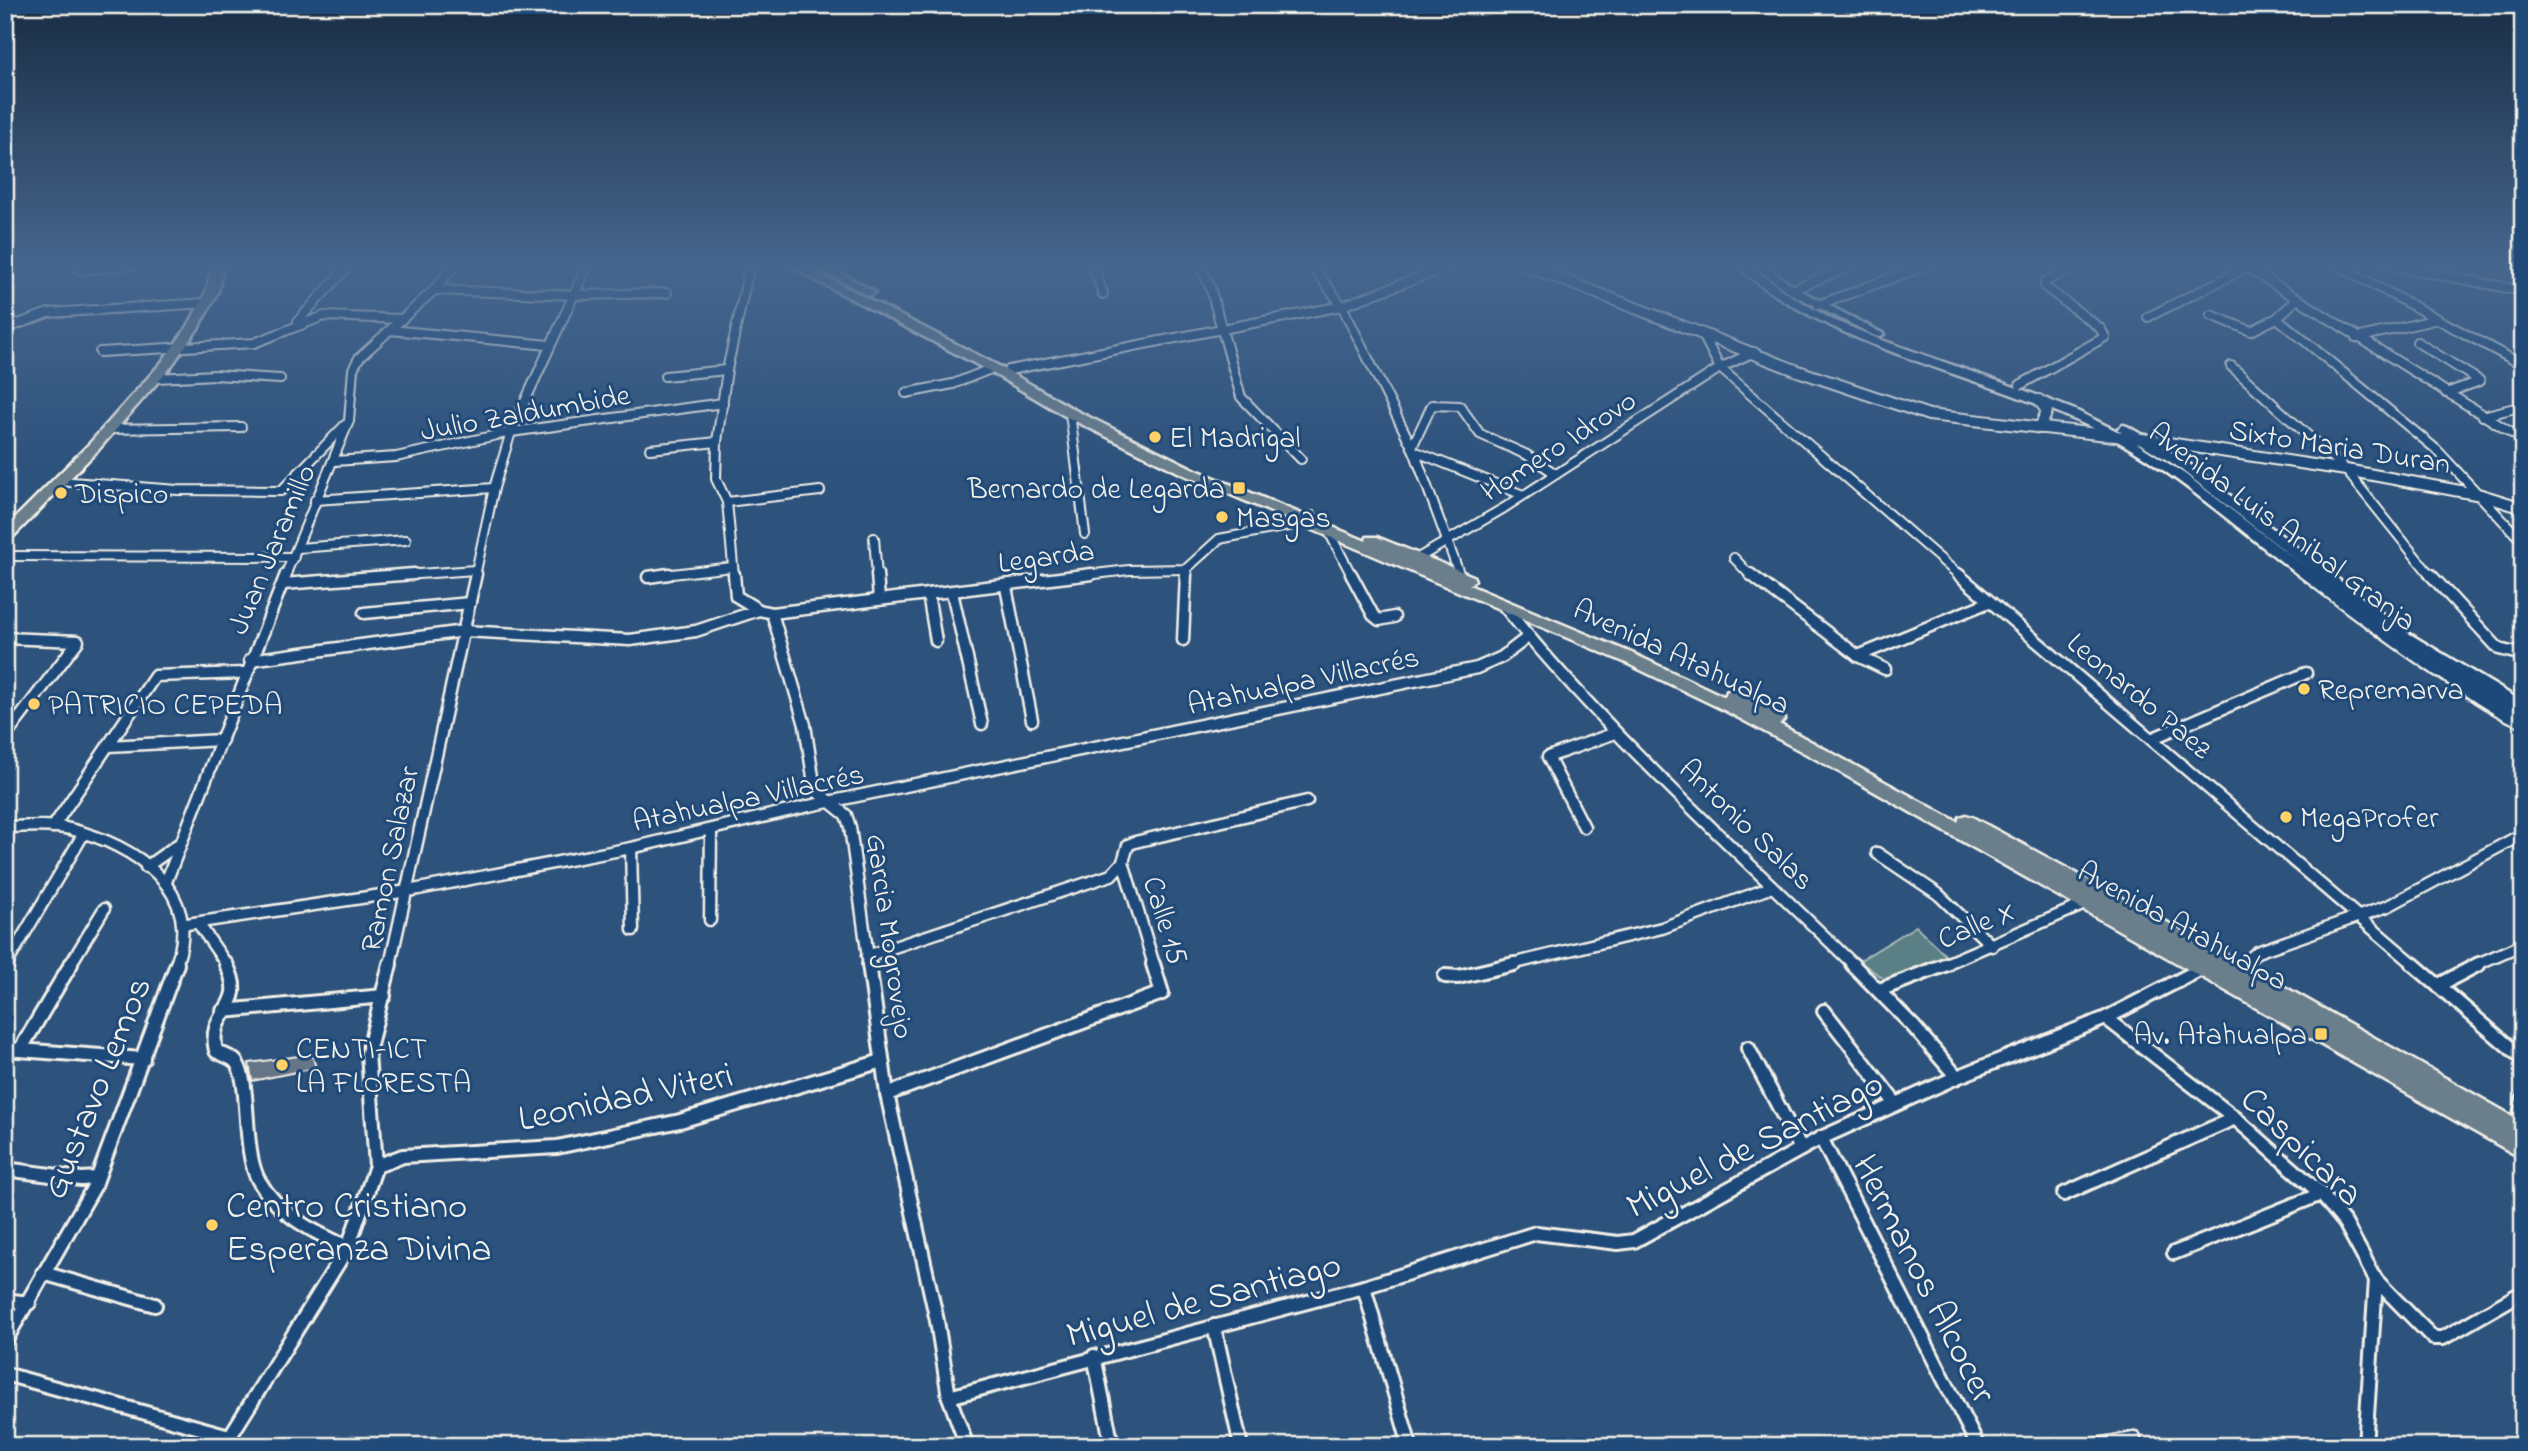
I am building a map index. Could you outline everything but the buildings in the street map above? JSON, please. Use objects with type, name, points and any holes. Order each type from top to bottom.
[{"type":"highway","points":[[8,532],[157,378],[190,332]]},
{"type":"highway","name":"Avenida Atahualpa","points":[[923,332],[993,368],[1070,413],[1213,483],[1418,558],[1752,705],[2240,971],[2520,1131]]},
{"type":"highway","name":"Avenida Atahualpa","points":[[940,332],[1193,467],[1308,519],[1331,534],[1503,605],[1730,706],[2087,902],[2523,1150]]},
{"type":"main road","name":"Avenida Luis Anibal Granja","points":[[1848,332],[1927,363],[2039,400],[2084,418],[2120,438],[2166,466],[2392,641],[2523,722]]},
{"type":"main road","name":"Avenida Luis Anibal Granja","points":[[1873,332],[1932,356],[2092,412],[2142,439],[2179,462],[2400,634],[2523,709]]},
{"type":"street","points":[[100,352],[254,343],[279,332]]},
{"type":"street","name":"Juan Jaramillo","points":[[166,882],[222,740],[250,660],[349,421],[353,369],[359,358],[388,332]]},
{"type":"street","points":[[408,332],[549,345]]},
{"type":"street","name":"Ramon Salazar","points":[[226,1441],[348,1247],[376,1166],[368,1052],[408,891],[494,488],[511,432],[556,332]]},
{"type":"street","points":[[735,332],[717,442],[716,479],[727,502],[736,596],[759,610],[772,613]]},
{"type":"street","points":[[1009,370],[1203,332]]},
{"type":"street","points":[[1223,332],[1241,397],[1301,458]]},
{"type":"street","points":[[1355,332],[1413,449],[1460,576]]},
{"type":"street","name":"Sixto Maria Duran","points":[[1699,332],[1898,407],[1957,419],[2142,439],[2346,470],[2481,495],[2523,508]]},
{"type":"street","points":[[2020,386],[2105,337],[2102,332]]},
{"type":"street","points":[[2294,332],[2437,450],[2523,542]]},
{"type":"street","points":[[2347,332],[2523,440]]},
{"type":"street","points":[[2356,338],[2383,332]]},
{"type":"street","points":[[2461,332],[2523,365]]},
{"type":"street","points":[[1702,333],[1720,368]]},
{"type":"street","points":[[2417,342],[2480,381],[2446,393]]},
{"type":"street","name":"Homero Idrovo","points":[[1418,558],[1523,495],[1720,368],[1754,352]]},
{"type":"street","points":[[2231,366],[2264,401],[2346,470],[2434,580],[2499,649],[2523,655]]},
{"type":"street","points":[[906,393],[953,384],[993,368]]},
{"type":"street","name":"Leonardo Paez","points":[[1720,368],[1989,602],[2362,918],[2522,1059]]},
{"type":"street","points":[[665,376],[727,370]]},
{"type":"street","points":[[157,378],[215,375],[280,379]]},
{"type":"street","points":[[2039,400],[2047,411],[2040,428]]},
{"type":"street","name":"Julio Zaldumbide","points":[[334,461],[396,457],[511,432],[723,403]]},
{"type":"street","points":[[1413,449],[1432,405],[1460,406],[1480,435],[1527,455],[1556,474]]},
{"type":"street","points":[[2483,416],[2523,406]]},
{"type":"street","points":[[1070,413],[1085,534]]},
{"type":"street","points":[[58,481],[178,490],[281,491],[349,421]]},
{"type":"street","points":[[107,429],[241,427]]},
{"type":"street","points":[[650,449],[717,442]]},
{"type":"street","points":[[1413,449],[1523,495]]},
{"type":"street","points":[[315,500],[494,488]]},
{"type":"street","points":[[727,502],[820,491]]},
{"type":"street","points":[[1183,640],[1186,569],[1219,539],[1308,519]]},
{"type":"street","points":[[1331,534],[1373,615],[1379,620],[1394,617]]},
{"type":"street","points":[[874,538],[879,598]]},
{"type":"street","points":[[5,556],[296,552],[406,540]]},
{"type":"street","points":[[1734,558],[1757,582],[1858,656],[1885,669]]},
{"type":"street","points":[[648,577],[732,567]]},
{"type":"street","name":"Legarda","points":[[772,613],[879,598],[1006,587],[1111,572],[1186,569]]},
{"type":"street","points":[[283,584],[475,570]]},
{"type":"street","points":[[1006,587],[1032,720]]},
{"type":"street","points":[[952,592],[982,724]]},
{"type":"street","points":[[928,594],[936,641]]},
{"type":"street","points":[[1858,656],[1989,602]]},
{"type":"street","points":[[365,613],[470,603]]},
{"type":"street","name":"Antonio Salas","points":[[1503,605],[1528,637],[1615,733],[1772,887],[1882,989],[1957,1077]]},
{"type":"street","points":[[250,660],[464,631],[630,640],[696,631],[759,610]]},
{"type":"street","name":"Garcia Mogrovejo","points":[[772,613],[805,725],[815,790],[846,815],[850,827],[887,1094],[937,1321],[949,1397],[967,1446]]},
{"type":"street","name":"Atahualpa Villacrés","points":[[193,923],[408,891],[631,848],[1477,668],[1502,657],[1528,637]]},
{"type":"street","points":[[5,638],[78,641],[5,737]]},
{"type":"street","points":[[53,827],[155,676],[245,673]]},
{"type":"street","points":[[2151,739],[2306,673]]},
{"type":"street","points":[[1584,827],[1548,757],[1615,733]]},
{"type":"street","points":[[108,746],[222,740]]},
{"type":"street","points":[[867,956],[1111,875],[1123,862],[1124,852],[1135,842],[1307,802]]},
{"type":"street","points":[[5,827],[53,827],[84,833],[125,851],[166,882],[230,973],[236,990],[233,1001],[215,1024],[213,1042],[216,1051],[235,1062],[242,1075],[251,1166],[273,1201],[321,1237],[348,1247]]},
{"type":"street","points":[[710,920],[711,830]]},
{"type":"street","points":[[5,967],[84,833]]},
{"type":"street","points":[[2240,971],[2247,959],[2258,952],[2362,918],[2523,834]]},
{"type":"street","points":[[146,867],[181,842]]},
{"type":"street","points":[[631,848],[633,930]]},
{"type":"street","points":[[1877,853],[1938,894],[1992,946]]},
{"type":"street","name":"Calle 15","points":[[887,1094],[1162,993],[1123,862]]},
{"type":"street","points":[[1445,976],[1458,977],[1662,928],[1772,887]]},
{"type":"street","name":"Calle X","points":[[1882,989],[1992,946],[2087,902]]},
{"type":"street","points":[[20,1051],[104,909]]},
{"type":"street","name":"Gustavo Lemos","points":[[5,1341],[29,1303],[97,1178],[193,923]]},
{"type":"street","points":[[2439,985],[2455,974],[2523,944]]},
{"type":"street","name":"Miguel de Santiago","points":[[949,1397],[1094,1356],[1364,1287],[1536,1233],[1618,1243],[1634,1241],[1821,1138],[1957,1077],[2106,1018],[2203,968]]},
{"type":"street","points":[[223,1011],[384,996]]},
{"type":"street","points":[[1824,1012],[1896,1104]]},
{"type":"street","name":"Caspicara","points":[[2106,1018],[2235,1118],[2321,1194],[2345,1223],[2376,1280],[2433,1338],[2443,1338],[2522,1295]]},
{"type":"street","points":[[1748,1048],[1801,1149]]},
{"type":"street","points":[[5,1049],[143,1059]]},
{"type":"street","name":"Leonidad Viteri","points":[[376,1166],[403,1156],[557,1147],[680,1121],[882,1062]]},
{"type":"street","points":[[2520,1131],[2523,1100]]},
{"type":"street","points":[[2064,1194],[2235,1118]]},
{"type":"street","name":"Hermanos Alcocer","points":[[1821,1138],[1978,1446]]},
{"type":"street","points":[[5,1169],[81,1179],[97,1178]]},
{"type":"street","points":[[2174,1254],[2321,1194]]},
{"type":"street","points":[[43,1273],[155,1305]]},
{"type":"street","points":[[2365,1446],[2376,1280]]},
{"type":"street","points":[[1364,1287],[1410,1446]]},
{"type":"street","points":[[5,1300],[29,1303]]},
{"type":"street","points":[[1214,1326],[1241,1446]]},
{"type":"street","points":[[1094,1356],[1112,1446]]},
{"type":"street","points":[[5,1374],[226,1441]]},
{"type":"street","points":[[2093,1446],[2134,1439]]},
{"type":"green space","points":[[1916,926],[1949,959],[1887,981],[1859,961]]},
{"type":"place","name":"El Madrigal","points":[[1155,437]]},
{"type":"place","name":"Bernardo de Legarda","points":[[1239,488]]},
{"type":"place","name":"Dispico","points":[[61,493]]},
{"type":"place","name":"Masgas","points":[[1222,517]]},
{"type":"place","name":"Repremarva","points":[[2304,689]]},
{"type":"place","name":"PATRICIO CEPEDA","points":[[34,704]]},
{"type":"place","name":"MegaProfer","points":[[2286,817]]},
{"type":"place","name":"Av. Atahualpa","points":[[2321,1034]]},
{"type":"place","name":"CENTI-ICT LA FLORESTA","points":[[282,1065]]},
{"type":"place","name":"Centro Cristiano Esperanza Divina","points":[[212,1225]]}]
